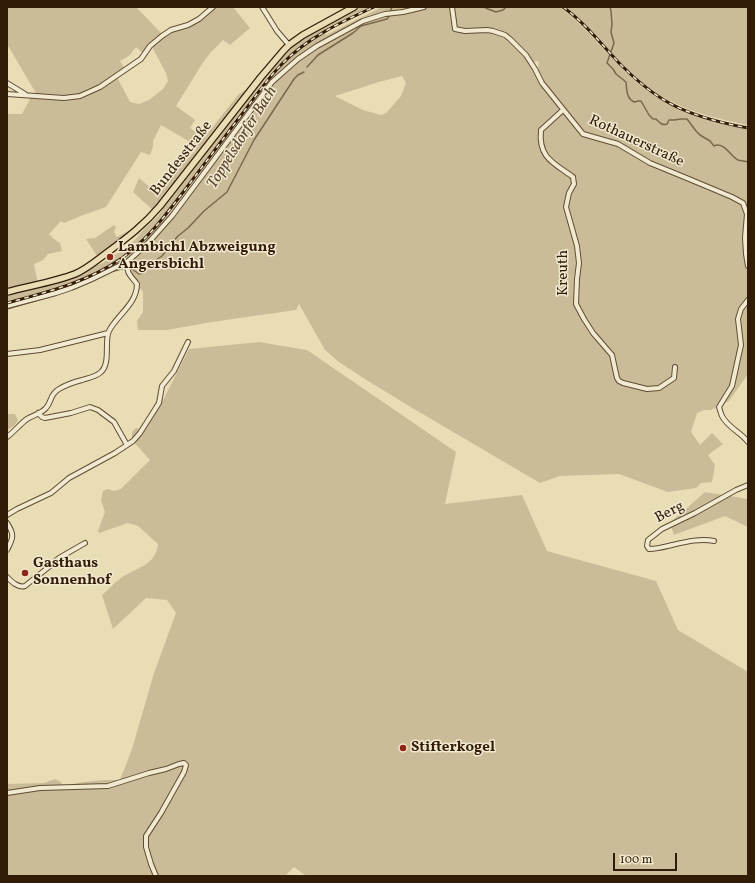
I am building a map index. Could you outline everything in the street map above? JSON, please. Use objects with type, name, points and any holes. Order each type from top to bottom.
[{"type":"main road","name":"Bundesstraße","points":[[7,292],[79,272],[91,265],[136,231],[160,206],[273,62],[289,45],[313,29],[354,7]]},
{"type":"street","points":[[7,94],[64,98],[85,94],[100,87],[138,62],[150,46],[162,36],[171,30],[188,25],[199,19],[213,7]]},
{"type":"street","points":[[262,7],[277,31],[289,45]]},
{"type":"street","points":[[7,306],[71,288],[127,262],[148,243],[172,216],[272,82],[279,75],[317,46],[363,21],[387,13],[413,10],[424,7]]},
{"type":"street","name":"Rothauerstraße","points":[[452,7],[455,29],[465,31],[493,31],[505,35],[510,39],[526,55],[542,83],[583,134],[618,144],[650,163],[743,203],[747,214],[745,238],[748,266]]},
{"type":"street","points":[[7,83],[27,95]]},
{"type":"street","name":"Kreuth","points":[[563,110],[541,130],[540,136],[541,146],[546,156],[555,165],[573,177],[574,184],[569,193],[566,207],[577,246],[579,263],[576,304],[593,333],[612,355],[619,381],[647,388],[659,388],[674,378],[675,367]]},
{"type":"street","points":[[7,438],[24,421],[38,414],[47,407],[52,394],[79,380],[102,372],[106,364],[108,333],[136,291],[137,284],[128,273],[127,262]]},
{"type":"street","points":[[748,300],[738,319],[741,345],[732,386],[719,407],[721,416],[748,442]]},
{"type":"street","points":[[7,354],[40,350],[108,333]]},
{"type":"street","points":[[7,515],[51,493],[69,478],[115,453],[133,441],[140,433],[159,403],[162,386],[174,371],[188,342]]},
{"type":"street","points":[[38,414],[45,418],[88,407],[94,408],[114,422],[127,445]]},
{"type":"street","name":"Berg","points":[[714,541],[706,540],[686,542],[654,549],[647,546],[648,540],[662,529],[748,485]]},
{"type":"street","points":[[7,523],[12,531],[13,538],[7,550]]},
{"type":"street","points":[[7,577],[20,587],[25,586],[59,558],[85,543]]},
{"type":"street","points":[[7,793],[40,788],[108,786],[184,763],[186,765],[184,772],[146,836],[146,847],[156,876]]},
{"type":"shaded area","points":[[7,7],[136,7],[163,35],[188,25],[213,7],[233,7],[250,28],[230,45],[223,40],[211,52],[176,106],[195,120],[190,128],[204,138],[238,95],[245,90],[249,92],[155,212],[133,192],[139,178],[159,195],[182,164],[195,151],[197,146],[161,125],[153,141],[150,155],[141,152],[106,207],[64,223],[61,221],[49,234],[60,243],[62,251],[48,254],[43,260],[34,264],[38,284],[7,292],[7,114],[22,114],[32,95],[37,95],[7,44]],"holes":[[[151,45],[166,73],[168,81],[163,89],[149,100],[139,104],[130,102],[116,75],[125,69],[120,61],[130,55],[136,47],[144,54]]]},
{"type":"shaded area","points":[[361,7],[370,7],[317,34],[293,52],[268,76],[167,211],[124,255],[108,266],[82,279],[64,286],[7,301],[7,295],[75,277],[103,263],[129,245],[157,217],[266,76],[286,53],[308,36]]},
{"type":"shaded area","points":[[382,7],[560,7],[580,24],[615,62],[646,90],[673,106],[702,118],[748,129],[748,374],[729,401],[711,410],[704,410],[697,413],[691,432],[700,445],[712,433],[723,444],[708,455],[715,465],[712,482],[701,483],[696,488],[668,492],[619,474],[560,476],[540,483],[409,406],[339,362],[325,350],[299,304],[296,310],[167,330],[138,330],[137,321],[143,312],[143,292],[140,288],[140,281],[137,284],[129,276],[127,262],[106,272],[110,267],[142,243],[170,213],[276,71],[302,48],[317,38],[325,34],[326,35]],"holes":[[[483,28],[500,31],[512,38],[533,63],[536,61],[539,62],[538,67],[535,69],[513,44],[500,36],[483,32]],[[402,76],[406,83],[401,96],[386,113],[381,115],[363,110],[335,96]]]},
{"type":"shaded area","points":[[566,7],[748,7],[748,125],[703,114],[675,104],[649,88],[628,70],[585,24]]},
{"type":"shaded area","points":[[114,225],[116,227],[114,232],[117,237],[143,225],[99,259],[86,239],[95,238]]},
{"type":"shaded area","points":[[259,342],[307,350],[456,452],[445,504],[522,495],[547,551],[656,581],[678,630],[748,672],[748,876],[306,876],[294,867],[285,876],[7,876],[7,784],[44,783],[55,779],[61,782],[64,789],[77,783],[102,780],[120,780],[132,749],[154,673],[176,613],[167,600],[146,598],[113,629],[102,595],[121,578],[149,562],[156,551],[158,544],[138,526],[128,523],[99,533],[98,531],[105,512],[101,500],[103,491],[108,489],[114,491],[121,489],[150,460],[132,440],[132,432],[136,428],[141,429],[159,408],[189,349]]},
{"type":"shaded area","points":[[8,414],[15,414],[18,420],[14,426],[7,430],[7,416]]},
{"type":"shaded area","points":[[705,492],[748,499],[748,527],[725,516],[674,535],[670,523]]},
{"type":"waterway","name":"Toppelsdorfer Bach","points":[[390,12],[392,7]]},
{"type":"waterway","name":"Toppelsdorfer Bach","points":[[484,7],[496,12],[503,10],[506,7]]},
{"type":"waterway","name":"Toppelsdorfer Bach","points":[[610,7],[612,24],[611,32],[614,43],[607,63],[616,74],[626,82],[627,94],[631,100],[634,102],[641,101],[649,115],[662,124],[667,124],[669,120],[687,119],[696,131],[710,141],[714,146],[718,145],[724,147],[738,160],[748,162]]},
{"type":"waterway","name":"Toppelsdorfer Bach","points":[[307,67],[318,55],[353,33],[361,26],[387,19],[390,15]]},
{"type":"waterway","name":"Toppelsdorfer Bach","points":[[130,269],[139,274],[143,273],[150,264],[162,256],[178,236],[204,211],[227,192],[254,140],[294,79],[304,72]]},
{"type":"waterway","name":"Toppelsdorfer Bach","points":[[114,271],[125,268]]},
{"type":"waterway","name":"Toppelsdorfer Bach","points":[[74,289],[87,283]]},
{"type":"waterway","name":"Toppelsdorfer Bach","points":[[7,309],[49,297]]},
{"type":"railway","points":[[7,303],[81,280],[109,266],[131,251],[163,218],[261,88],[282,64],[313,38],[374,7]]},
{"type":"railway","points":[[563,7],[586,27],[631,75],[658,96],[673,105],[694,114],[716,121],[748,128]]},
{"type":"place","name":"Lambichl Abzweigung Angersbichl","points":[[110,257]]},
{"type":"place","name":"Gasthaus Sonnenhof","points":[[25,573]]},
{"type":"place","name":"Stifterkogel","points":[[403,748]]}]
